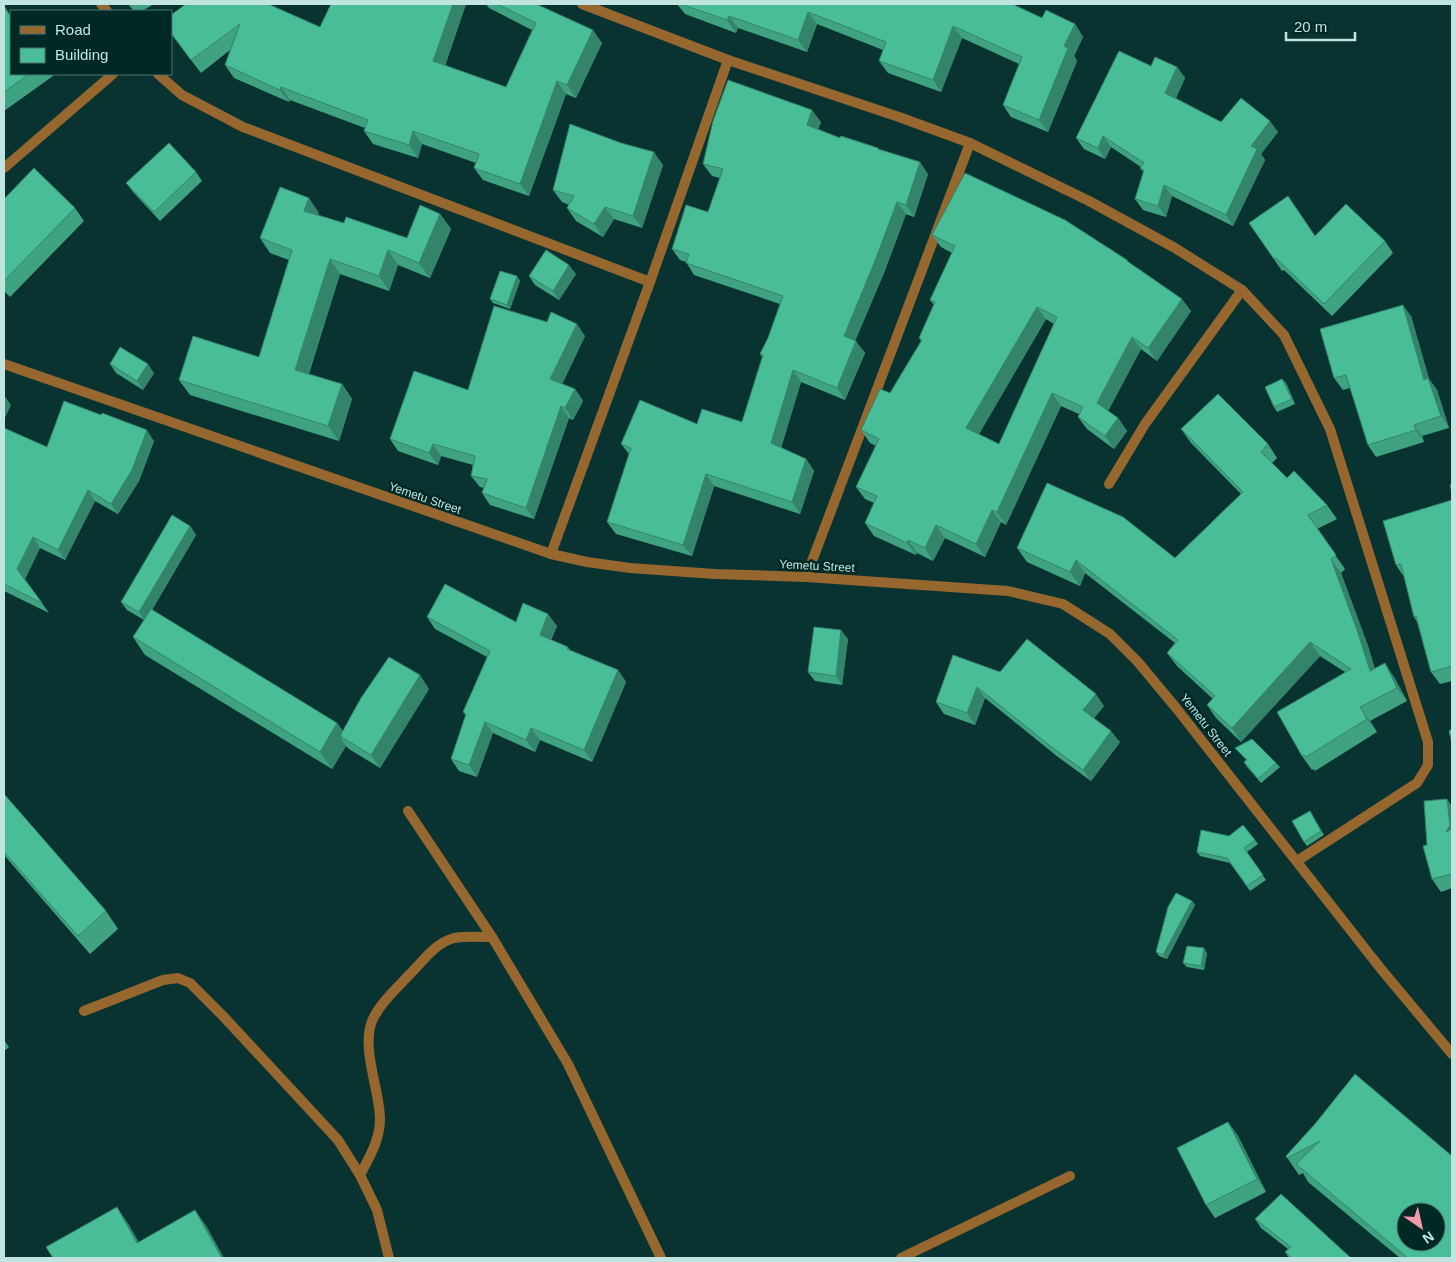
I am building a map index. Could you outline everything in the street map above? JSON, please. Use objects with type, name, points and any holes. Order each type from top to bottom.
[{"type":"street","points":[[582,4],[728,60],[899,117],[970,143],[1106,210],[1175,248],[1242,290],[1284,335],[1330,429],[1428,742],[1428,765],[1417,783],[1297,861]]},
{"type":"street","points":[[551,554],[728,60]]},
{"type":"street","points":[[4,168],[112,75]]},
{"type":"street","points":[[159,75],[182,95],[243,127],[650,282]]},
{"type":"street","points":[[806,577],[970,143]]},
{"type":"street","points":[[1109,484],[1146,424],[1242,290]]},
{"type":"street","name":"Yemetu Street","points":[[4,364],[551,554],[587,562],[630,568],[1008,590],[1063,604],[1110,634],[1138,662],[1178,709],[1381,969],[1452,1054]]},
{"type":"street","points":[[408,811],[492,937],[568,1064],[661,1258]]},
{"type":"street","points":[[360,1175],[372,1154],[380,1118],[370,1067],[369,1034],[378,1010],[436,947],[454,938],[492,937]]},
{"type":"street","points":[[84,1011],[163,980],[178,978],[190,983],[338,1140],[360,1175],[377,1210],[389,1258]]},
{"type":"street","points":[[901,1258],[1070,1176]]},
{"type":"building","points":[[186,4],[268,4],[320,27],[331,4],[453,4],[433,61],[506,87],[536,23],[497,4],[536,4],[593,30],[567,85],[557,81],[520,184],[474,168],[479,154],[413,131],[409,145],[364,131],[368,120],[281,87],[280,90],[225,65],[240,24],[191,60],[172,34],[172,14]]},
{"type":"building","points":[[681,4],[1012,4],[1042,18],[1046,10],[1075,24],[1064,46],[1068,48],[1039,120],[1003,105],[1022,57],[953,26],[933,80],[879,61],[886,42],[808,12],[798,40],[729,16],[727,20]]},
{"type":"building","points":[[4,6],[10,15],[10,75],[28,75],[4,92]]},
{"type":"building","points":[[1119,51],[1151,66],[1155,57],[1177,67],[1165,93],[1221,122],[1241,98],[1270,121],[1251,146],[1257,149],[1226,215],[1164,185],[1158,206],[1135,199],[1144,170],[1140,168],[1144,163],[1103,136],[1098,148],[1076,138]]},
{"type":"building","points":[[728,80],[812,110],[807,125],[840,138],[841,136],[920,162],[906,205],[897,202],[844,336],[856,341],[837,388],[793,370],[771,443],[806,459],[792,502],[706,474],[683,545],[607,522],[631,448],[621,444],[640,400],[697,424],[702,409],[742,422],[763,355],[760,354],[768,338],[783,296],[686,263],[689,254],[672,249],[686,205],[708,212],[723,169],[703,164],[713,121]]},
{"type":"building","points":[[570,124],[621,143],[654,152],[633,216],[605,207],[594,224],[567,208],[574,196],[553,190]]},
{"type":"building","points":[[169,143],[196,172],[154,212],[126,183]]},
{"type":"building","points":[[34,168],[75,208],[4,281],[4,199]]},
{"type":"building","points":[[965,173],[1065,220],[1127,260],[1182,299],[1148,348],[1132,337],[1097,403],[1118,418],[1105,436],[1078,417],[1083,407],[1052,393],[997,512],[992,510],[976,544],[936,525],[925,548],[908,540],[907,543],[865,523],[877,496],[856,487],[879,439],[861,430],[880,389],[890,393],[922,340],[919,338],[935,302],[930,300],[955,246],[932,235]],"holes":[[[1037,307],[1057,317],[999,444],[966,428]]]},
{"type":"building","points":[[280,187],[309,198],[304,211],[344,223],[346,217],[407,238],[420,205],[440,214],[419,263],[388,250],[379,276],[330,259],[295,370],[342,384],[328,426],[179,380],[193,336],[259,357],[292,250],[260,238]]},
{"type":"building","points":[[1288,196],[1315,236],[1346,204],[1385,241],[1324,304],[1276,258],[1274,259],[1249,223]]},
{"type":"building","points":[[546,250],[569,265],[553,291],[529,276]]},
{"type":"building","points":[[500,271],[517,276],[507,305],[490,299]]},
{"type":"building","points":[[1403,305],[1424,380],[1428,378],[1441,416],[1414,425],[1416,430],[1368,445],[1346,375],[1334,378],[1320,329]]},
{"type":"building","points":[[494,306],[547,322],[551,312],[577,324],[550,379],[575,389],[565,408],[561,406],[526,508],[482,493],[487,479],[471,476],[475,456],[433,444],[429,453],[390,439],[414,371],[468,390]]},
{"type":"building","points":[[120,347],[148,364],[137,381],[110,364]]},
{"type":"building","points":[[1282,379],[1292,399],[1274,407],[1265,387]]},
{"type":"building","points":[[1218,394],[1268,444],[1261,452],[1287,478],[1294,471],[1327,505],[1308,515],[1336,555],[1331,559],[1370,671],[1385,663],[1397,688],[1360,707],[1367,719],[1306,757],[1302,756],[1277,712],[1351,669],[1310,642],[1232,728],[1207,705],[1215,696],[1167,653],[1178,640],[1076,560],[1070,572],[1017,548],[1047,483],[1123,517],[1175,558],[1243,492],[1181,429]]},
{"type":"building","points":[[64,401],[147,430],[132,470],[111,504],[88,490],[58,550],[33,537],[17,569],[42,603],[4,584],[4,428],[47,447]]},
{"type":"building","points":[[1452,500],[1452,666],[1431,672],[1416,616],[1414,617],[1401,564],[1396,565],[1383,521]]},
{"type":"building","points":[[172,515],[190,526],[139,612],[121,602]]},
{"type":"building","points":[[445,584],[516,622],[523,603],[548,614],[540,635],[568,647],[567,649],[618,670],[584,750],[531,728],[526,740],[485,722],[469,765],[451,759],[466,714],[463,712],[490,651],[427,617]]},
{"type":"building","points":[[151,609],[337,723],[320,752],[133,637]]},
{"type":"building","points":[[814,627],[841,630],[836,676],[808,672]]},
{"type":"building","points":[[1027,639],[1096,694],[1083,710],[1111,731],[1083,770],[977,687],[967,713],[936,702],[953,655],[1000,672]]},
{"type":"building","points":[[389,657],[420,675],[371,755],[340,736],[361,698]]},
{"type":"building","points":[[1452,729],[1452,743],[1449,731]]},
{"type":"building","points":[[1252,739],[1276,763],[1258,779],[1244,762],[1247,760],[1235,748]]},
{"type":"building","points":[[4,794],[106,911],[78,936],[4,852]]},
{"type":"building","points":[[1447,799],[1450,825],[1446,832],[1452,829],[1452,874],[1432,879],[1423,846],[1427,845],[1424,801]]},
{"type":"building","points":[[1310,811],[1321,831],[1304,842],[1292,821]]},
{"type":"building","points":[[1243,825],[1255,840],[1244,848],[1263,875],[1247,886],[1227,858],[1197,852],[1201,830],[1229,836]]},
{"type":"building","points":[[1176,893],[1192,901],[1163,955],[1156,952],[1168,907]]},
{"type":"building","points":[[1187,946],[1204,948],[1201,966],[1183,963]]},
{"type":"building","points":[[1355,1074],[1452,1156],[1452,1258],[1408,1258],[1401,1252],[1446,1252],[1446,1202],[1396,1202],[1396,1248],[1296,1164],[1320,1141],[1287,1158],[1286,1156],[1315,1124]]},
{"type":"building","points":[[1228,1122],[1257,1179],[1206,1205],[1177,1148]]},
{"type":"building","points":[[1281,1194],[1351,1258],[1292,1258],[1285,1252],[1291,1247],[1255,1219]]},
{"type":"building","points":[[117,1207],[137,1243],[195,1210],[222,1258],[53,1258],[46,1247]]}]
